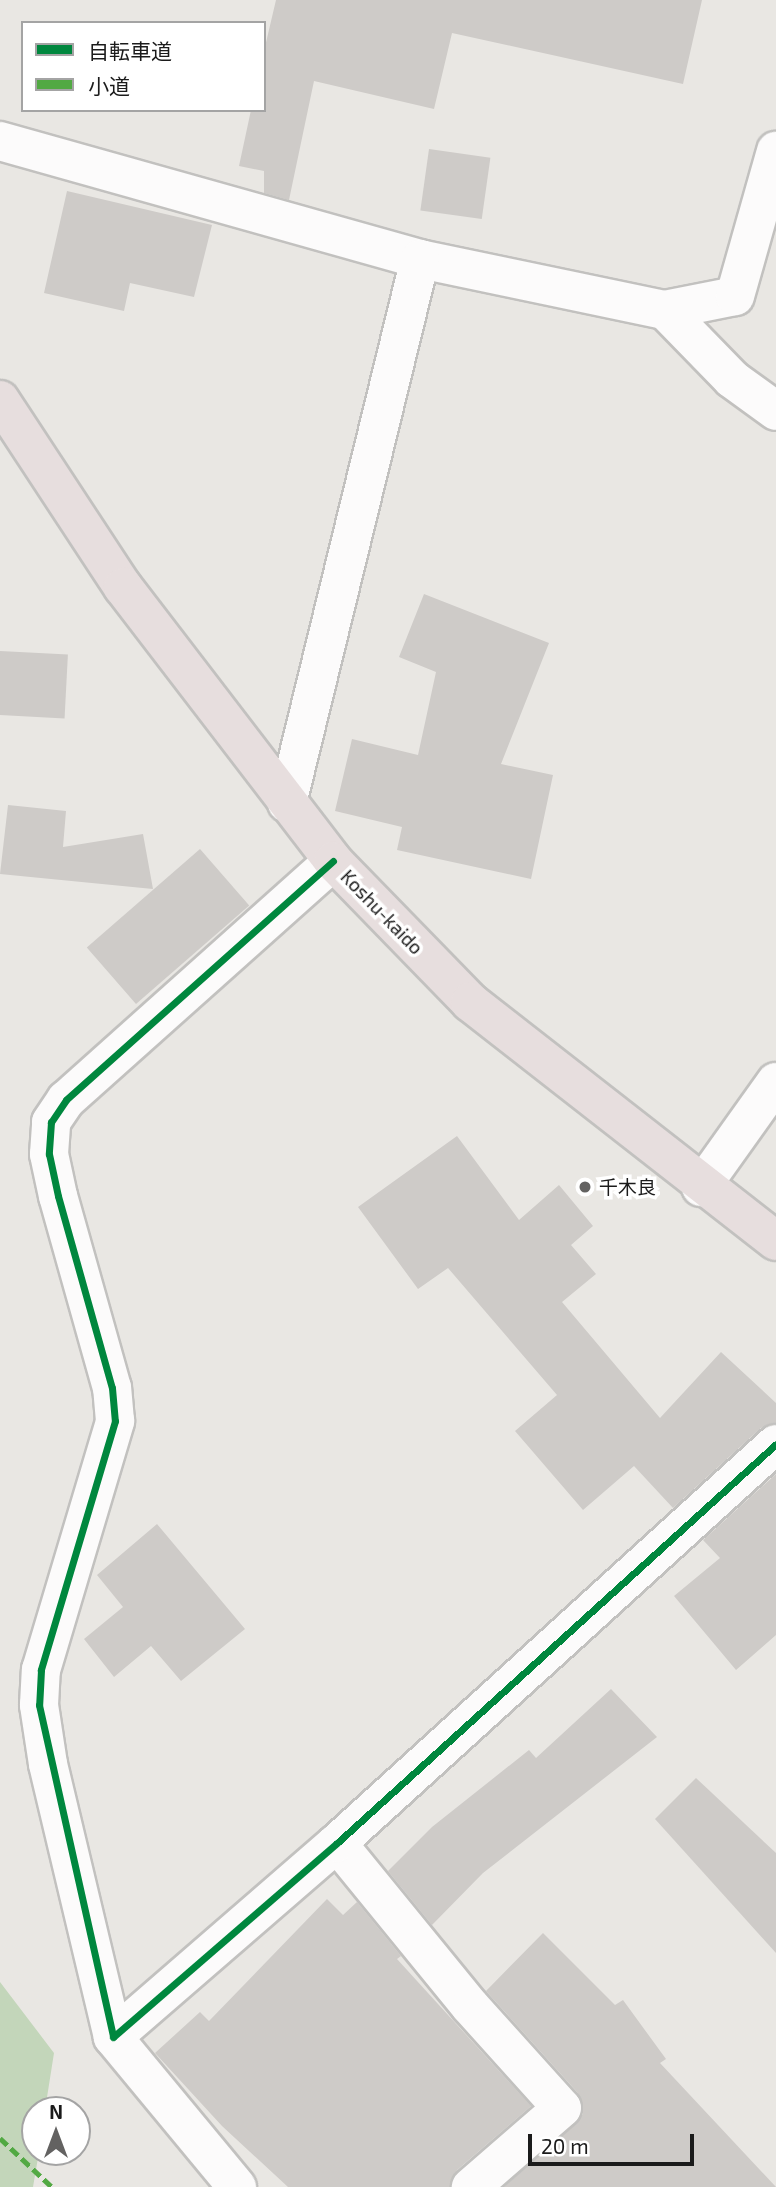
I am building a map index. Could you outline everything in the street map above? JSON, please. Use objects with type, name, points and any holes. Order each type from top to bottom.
[{"type":"highway","name":"Koshu-kaido","points":[[0,400],[123,587],[332,860],[470,1002],[701,1187],[776,1241]]},
{"type":"street","points":[[0,141],[420,259],[665,310],[735,296],[776,151]]},
{"type":"street","points":[[287,803],[420,259]]},
{"type":"street","points":[[665,310],[732,379],[776,411]]},
{"type":"street","points":[[237,2187],[113,2037],[39,1705],[41,1670],[115,1421],[112,1388],[49,1154],[51,1122],[66,1100],[332,860]]},
{"type":"street","points":[[701,1187],[776,1082]]},
{"type":"street","points":[[113,2037],[337,1843],[776,1444]]},
{"type":"street","points":[[337,1843],[470,2006],[562,2108],[471,2187]]},
{"type":"green space","points":[[0,1982],[54,2053],[47,2096],[21,2096],[21,2166],[37,2166],[33,2187],[0,2187]]},
{"type":"building","points":[[276,0],[702,0],[683,84],[452,33],[434,109],[314,81],[289,200],[264,193],[264,171],[239,166],[251,112],[266,112],[266,42]]},
{"type":"building","points":[[429,149],[490,158],[482,219],[420,210]]},
{"type":"building","points":[[67,191],[212,225],[194,297],[130,283],[124,311],[44,293]]},
{"type":"building","points":[[424,594],[549,643],[501,764],[553,775],[531,879],[397,850],[402,827],[335,811],[352,739],[418,755],[436,672],[399,657]]},
{"type":"building","points":[[0,651],[68,655],[65,718],[0,715]]},
{"type":"building","points":[[8,805],[66,811],[63,847],[143,834],[153,889],[0,874]]},
{"type":"building","points":[[200,849],[249,906],[136,1004],[87,947]]},
{"type":"building","points":[[457,1136],[519,1220],[559,1185],[593,1226],[571,1245],[596,1274],[562,1302],[660,1418],[721,1352],[776,1403],[776,1423],[761,1428],[673,1508],[634,1466],[583,1510],[515,1431],[557,1395],[448,1268],[418,1289],[358,1207]]},
{"type":"building","points":[[776,1474],[776,1635],[736,1670],[674,1596],[720,1558],[703,1540]]},
{"type":"building","points":[[157,1524],[245,1629],[181,1681],[151,1646],[114,1677],[84,1639],[123,1607],[97,1575]]},
{"type":"building","points":[[611,1689],[657,1737],[483,1873],[432,1925],[388,1871],[432,1827],[529,1750],[536,1758]]},
{"type":"building","points":[[696,1778],[776,1853],[776,1953],[655,1819]]},
{"type":"building","points":[[327,1899],[343,1915],[357,1902],[401,1956],[397,1959],[531,2106],[457,2170],[450,2187],[288,2187],[222,2126],[155,2053],[200,2012],[209,2021]]},
{"type":"building","points":[[543,1933],[615,2005],[623,2000],[666,2059],[660,2063],[776,2187],[504,2187],[583,2114],[578,2093],[486,1991]]},
{"type":"marked path","points":[[0,2138],[52,2187]]},
{"type":"cycle path","points":[[333,861],[66,1100],[51,1122],[49,1154],[58,1196],[112,1388],[115,1421],[41,1670],[39,1705],[113,2037],[337,1843],[776,1444]]},
{"type":"place","name":"千木良","points":[[585,1187]]}]
